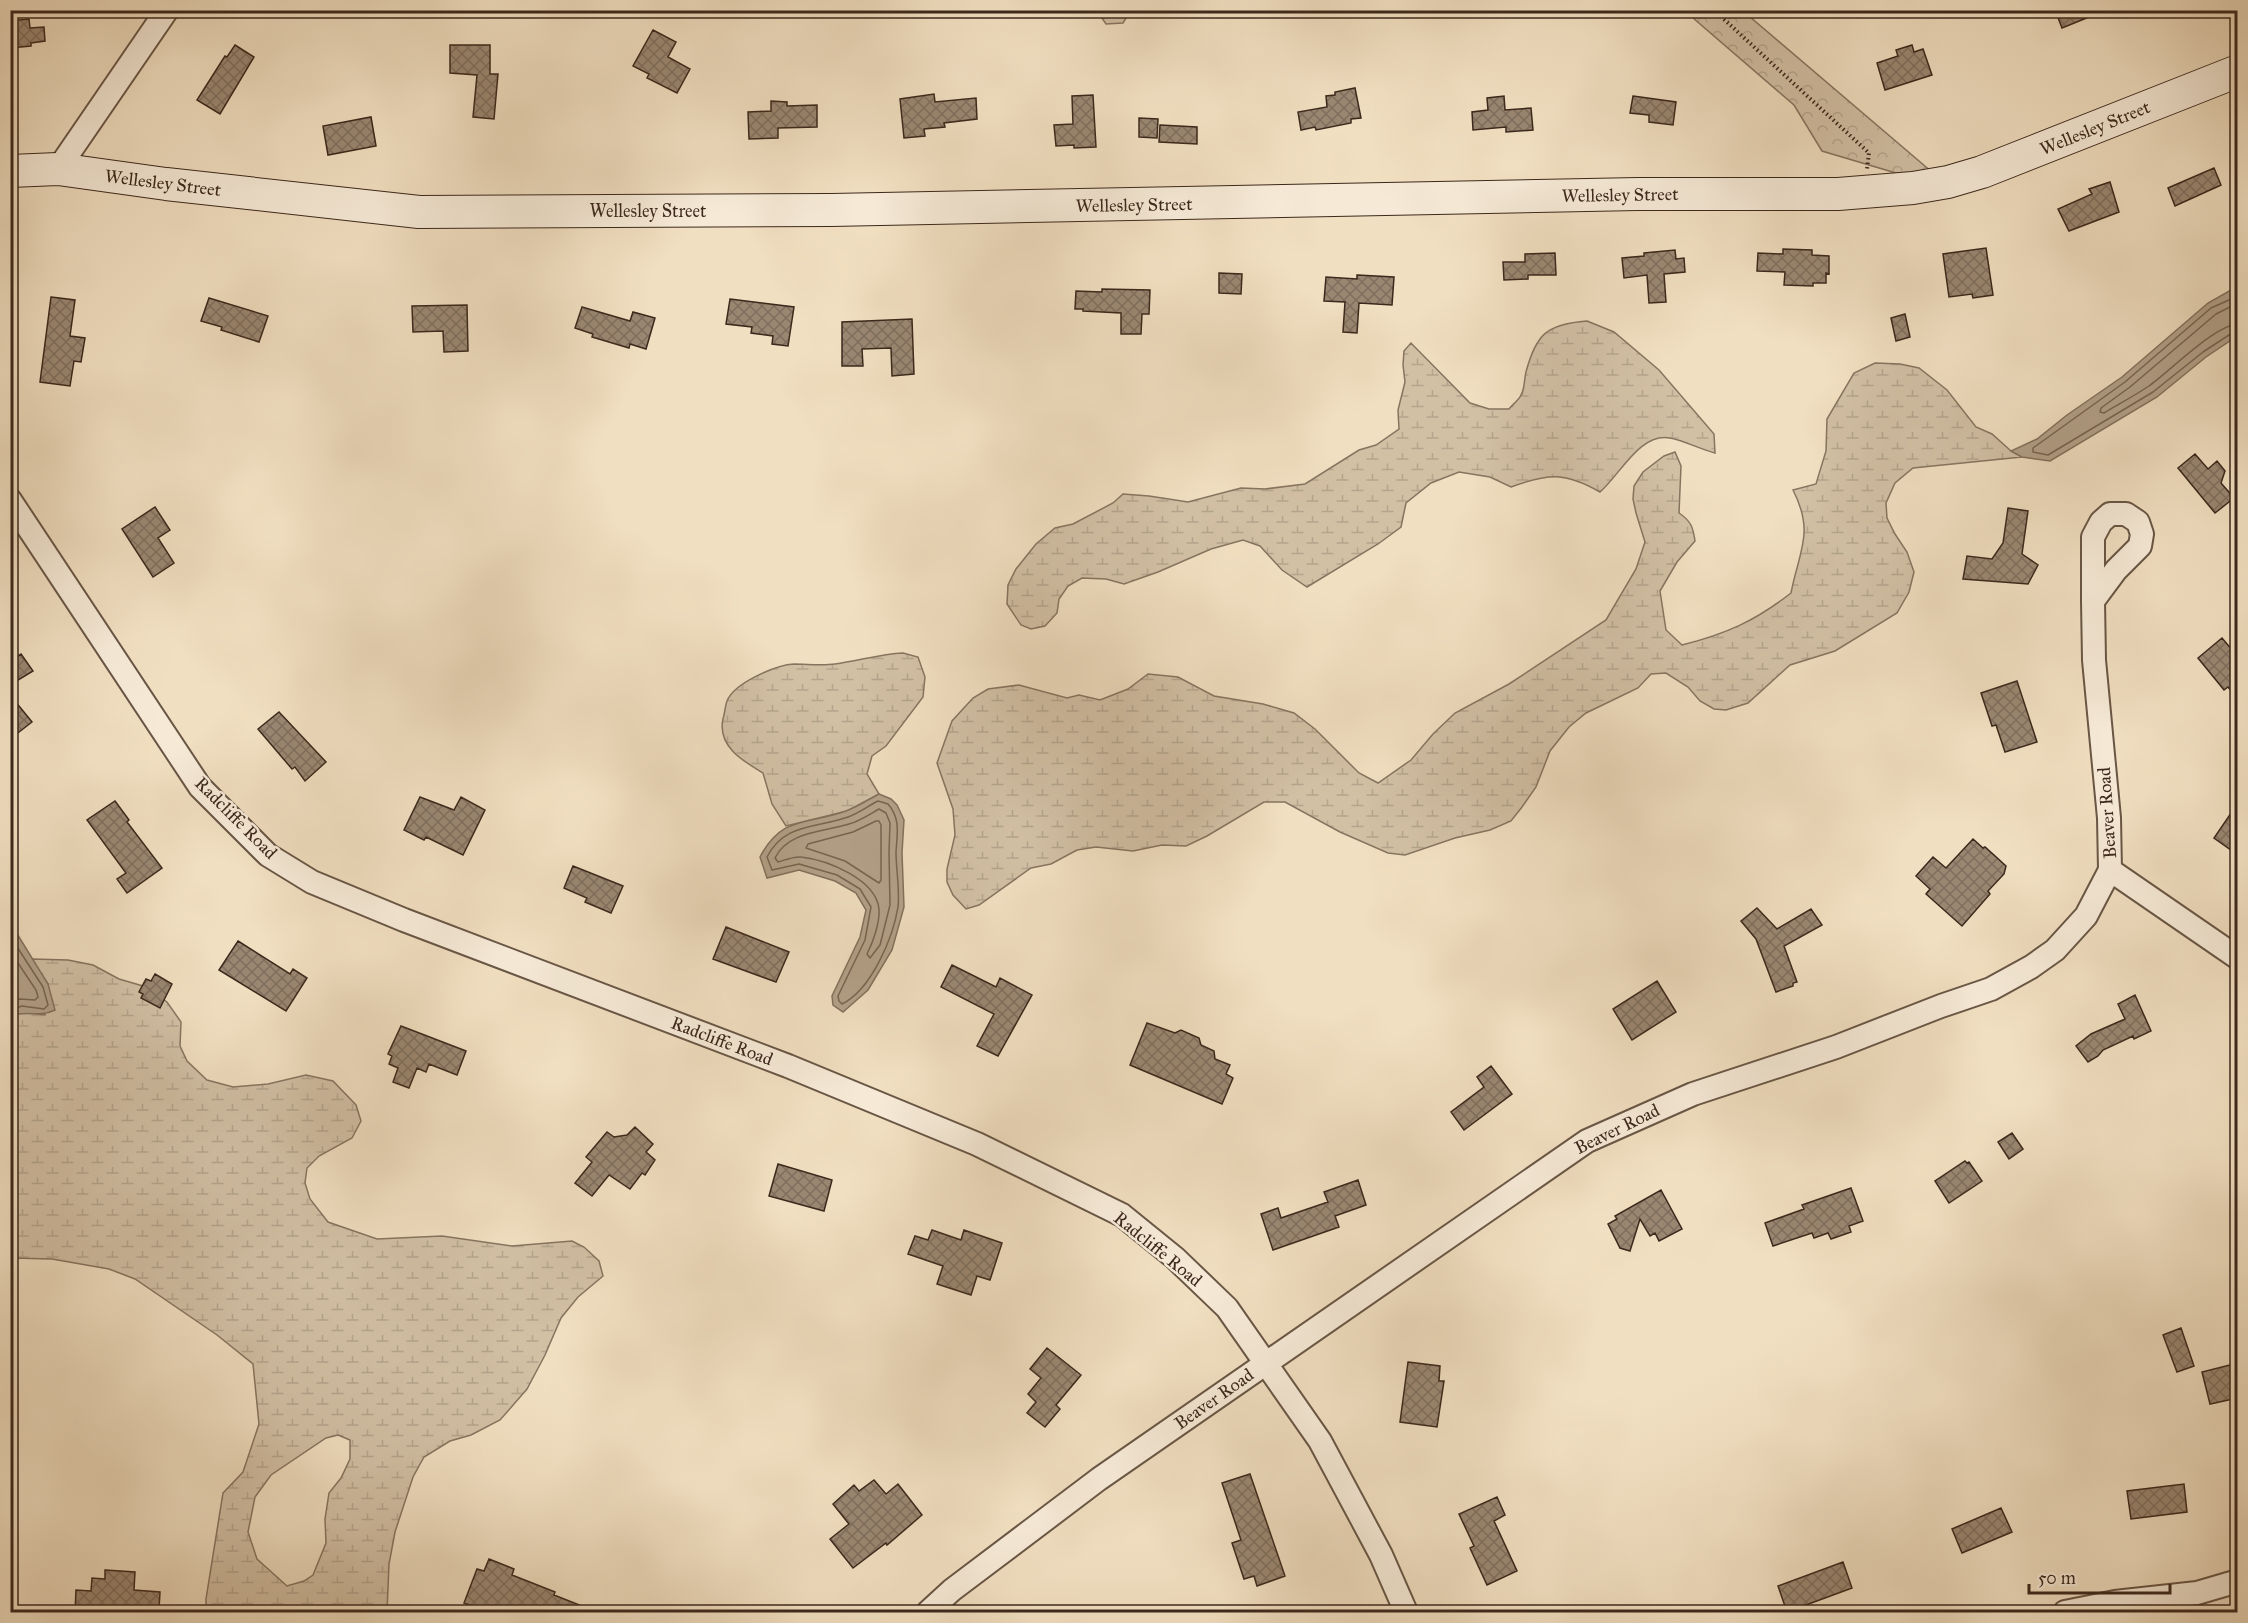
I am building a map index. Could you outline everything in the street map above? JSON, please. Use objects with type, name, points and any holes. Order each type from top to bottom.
[{"type":"main road","name":"Wellesley Street","points":[[10,171],[58,169],[166,184],[419,212],[831,210],[1626,195],[1864,193],[1948,182],[1982,172],[2238,70]]},
{"type":"street","points":[[58,169],[167,10]]},
{"type":"street","name":"Radcliffe Road","points":[[10,500],[200,787],[268,855],[312,882],[404,920],[788,1066],[977,1144],[1122,1215],[1175,1258],[1227,1308],[1320,1441],[1382,1555],[1406,1612]]},
{"type":"street","name":"Beaver Road","points":[[928,1612],[952,1590],[1099,1479],[1587,1141],[1693,1094],[1836,1047],[1991,989],[2031,968],[2055,950],[2086,916],[2110,870],[2109,818],[2094,660],[2093,601]]},
{"type":"street","points":[[2110,870],[2238,958]]},
{"type":"street","points":[[2065,1612],[2115,1602],[2196,1593],[2238,1581]]},
{"type":"path","points":[[1714,10],[1869,153],[1864,193]]},
{"type":"green space","points":[[1097,11],[1130,11],[1123,23],[1106,24]]},
{"type":"green space","points":[[1685,11],[1743,11],[1953,190],[1822,151],[1794,105]]},
{"type":"green space","points":[[1587,321],[1614,332],[1659,370],[1714,434],[1715,453],[1676,439],[1659,438],[1649,442],[1631,456],[1600,492],[1588,485],[1566,478],[1547,477],[1511,487],[1490,477],[1459,472],[1431,483],[1406,503],[1401,527],[1378,544],[1307,587],[1282,570],[1260,546],[1243,540],[1211,549],[1124,584],[1106,579],[1082,578],[1068,586],[1059,599],[1057,613],[1045,626],[1031,629],[1021,625],[1007,604],[1008,585],[1016,569],[1036,544],[1055,528],[1073,524],[1113,503],[1123,494],[1188,502],[1241,488],[1265,489],[1305,484],[1359,450],[1376,445],[1399,429],[1398,410],[1405,382],[1404,351],[1411,343],[1470,403],[1489,409],[1509,409],[1522,393],[1534,348],[1545,333],[1562,325]]},
{"type":"green space","points":[[1875,363],[1900,364],[1919,368],[1947,390],[1976,427],[1992,434],[2011,451],[2022,457],[1913,468],[1895,483],[1886,503],[1887,518],[1907,552],[1914,572],[1909,592],[1897,613],[1835,651],[1790,665],[1748,703],[1726,710],[1714,709],[1700,701],[1688,687],[1666,673],[1651,674],[1638,688],[1586,713],[1569,727],[1550,751],[1536,787],[1511,821],[1490,830],[1455,838],[1405,855],[1388,853],[1340,832],[1285,802],[1264,802],[1186,846],[1162,845],[1133,851],[1096,847],[1077,850],[1051,864],[1031,868],[979,905],[966,909],[953,895],[947,882],[947,869],[955,835],[953,809],[937,763],[952,721],[973,698],[988,689],[1019,685],[1067,698],[1079,695],[1100,700],[1128,689],[1148,674],[1178,677],[1214,696],[1263,704],[1294,713],[1315,729],[1359,773],[1378,783],[1411,760],[1455,713],[1509,684],[1606,620],[1636,569],[1645,542],[1633,499],[1634,486],[1643,472],[1664,456],[1675,452],[1681,466],[1679,513],[1691,525],[1695,541],[1677,562],[1660,591],[1666,630],[1682,645],[1698,641],[1752,619],[1791,593],[1804,530],[1800,505],[1793,490],[1816,484],[1826,451],[1827,419],[1854,373]]},
{"type":"green space","points":[[903,653],[918,657],[925,677],[923,697],[886,746],[872,756],[867,774],[879,794],[847,811],[786,826],[772,804],[763,773],[733,752],[724,737],[723,719],[726,703],[731,694],[756,676],[786,665],[830,665]]},
{"type":"green space","points":[[31,959],[68,960],[93,965],[119,979],[143,986],[167,1002],[181,1022],[180,1046],[187,1061],[207,1080],[233,1087],[268,1084],[306,1075],[333,1081],[356,1105],[361,1121],[352,1138],[319,1156],[307,1168],[305,1183],[310,1199],[328,1222],[377,1239],[442,1236],[512,1246],[572,1241],[584,1247],[599,1261],[603,1276],[578,1297],[561,1318],[527,1389],[500,1420],[471,1435],[450,1441],[424,1457],[413,1477],[395,1532],[389,1564],[387,1612],[206,1612],[206,1599],[223,1493],[243,1472],[259,1424],[253,1364],[217,1335],[135,1279],[109,1269],[52,1259],[11,1258],[10,1016],[22,1012],[45,1015],[48,984]],"holes":[[[338,1435],[350,1440],[350,1459],[341,1478],[329,1493],[325,1519],[326,1543],[313,1575],[304,1581],[287,1586],[257,1559],[248,1532],[255,1497],[271,1475],[326,1438]]]},
{"type":"water","points":[[2231,290],[2237,290],[2237,336],[2206,357],[2157,397],[2050,461],[2022,457],[2011,451],[2037,439],[2122,377],[2208,303]]},
{"type":"water","points":[[879,794],[891,799],[897,805],[904,820],[902,853],[904,907],[892,950],[868,990],[843,1012],[833,1005],[832,996],[860,937],[866,910],[856,893],[835,881],[799,870],[767,878],[760,857],[777,834],[787,828],[846,811]]},
{"type":"water","points":[[11,924],[48,984],[55,1010],[11,1016]]},
{"type":"building","points":[[2055,10],[2104,10],[2104,11],[2062,28]]},
{"type":"building","points":[[29,19],[30,28],[44,27],[45,41],[31,43],[31,46],[10,48],[10,21]]},
{"type":"building","points":[[653,30],[676,42],[668,57],[690,69],[677,93],[647,78],[649,74],[633,66]]},
{"type":"building","points":[[235,45],[254,57],[220,114],[197,100],[225,56],[227,57]]},
{"type":"building","points":[[450,45],[490,45],[490,74],[498,74],[494,119],[473,117],[477,75],[450,73]]},
{"type":"building","points":[[1912,45],[1914,52],[1923,49],[1932,75],[1885,90],[1877,63],[1898,56],[1896,50]]},
{"type":"building","points":[[1355,88],[1361,118],[1351,119],[1351,123],[1316,130],[1315,127],[1301,130],[1298,112],[1327,107],[1326,96]]},
{"type":"building","points":[[934,94],[935,102],[976,98],[977,119],[944,123],[945,127],[924,129],[925,136],[904,138],[900,99]]},
{"type":"building","points":[[1093,95],[1096,147],[1056,146],[1054,125],[1073,124],[1072,96]]},
{"type":"building","points":[[1504,96],[1505,110],[1531,108],[1533,130],[1506,132],[1506,127],[1473,130],[1472,112],[1488,110],[1487,98]]},
{"type":"building","points":[[1633,96],[1676,102],[1673,125],[1649,122],[1649,115],[1630,113]]},
{"type":"building","points":[[771,101],[787,102],[787,106],[817,105],[817,127],[778,128],[778,138],[749,139],[748,112],[771,111]]},
{"type":"building","points":[[371,117],[376,146],[328,155],[323,126]]},
{"type":"building","points":[[1139,118],[1158,119],[1157,138],[1139,137]]},
{"type":"building","points":[[1160,125],[1197,127],[1197,144],[1159,142]]},
{"type":"building","points":[[2214,168],[2221,185],[2175,206],[2168,188]]},
{"type":"building","points":[[2110,182],[2119,212],[2069,231],[2058,209],[2092,194],[2089,189]]},
{"type":"building","points":[[1986,248],[1993,295],[1973,298],[1972,294],[1949,297],[1943,254]]},
{"type":"building","points":[[1783,249],[1812,250],[1812,255],[1829,256],[1829,274],[1826,273],[1826,283],[1813,283],[1813,286],[1784,285],[1785,272],[1757,271],[1758,253],[1783,254]]},
{"type":"building","points":[[1675,250],[1676,259],[1684,258],[1685,272],[1664,274],[1666,302],[1649,303],[1647,275],[1624,278],[1622,258]]},
{"type":"building","points":[[1555,253],[1556,275],[1528,275],[1528,279],[1504,280],[1503,262],[1525,262],[1525,254]]},
{"type":"building","points":[[1219,273],[1242,274],[1241,294],[1219,293]]},
{"type":"building","points":[[1357,275],[1394,277],[1392,305],[1359,303],[1357,333],[1343,332],[1345,302],[1324,301],[1326,277],[1357,279]]},
{"type":"building","points":[[1102,289],[1150,290],[1149,314],[1142,314],[1141,334],[1121,334],[1121,313],[1075,309],[1076,291],[1102,292]]},
{"type":"building","points":[[51,297],[75,300],[70,336],[85,338],[81,362],[74,361],[70,386],[40,382]]},
{"type":"building","points":[[209,298],[268,316],[259,342],[201,321]]},
{"type":"building","points":[[730,299],[794,307],[788,346],[772,344],[773,336],[751,333],[752,327],[726,324]]},
{"type":"building","points":[[467,305],[468,351],[444,352],[443,331],[413,332],[412,306]]},
{"type":"building","points":[[582,307],[630,321],[633,312],[655,318],[646,349],[630,344],[629,348],[592,337],[593,334],[575,328]]},
{"type":"building","points":[[1905,314],[1910,337],[1896,341],[1891,318]]},
{"type":"building","points":[[912,319],[914,374],[892,376],[891,348],[862,349],[863,366],[842,366],[842,322]]},
{"type":"building","points":[[2195,454],[2208,469],[2217,461],[2225,471],[2221,483],[2234,498],[2215,513],[2178,468]]},
{"type":"building","points":[[155,507],[170,530],[158,538],[174,563],[153,577],[122,529]]},
{"type":"building","points":[[2008,508],[2028,511],[2022,554],[2038,565],[2028,584],[1963,579],[1967,556],[1992,559],[2003,543]]},
{"type":"building","points":[[2222,638],[2238,657],[2238,699],[2228,687],[2224,690],[2198,658]]},
{"type":"building","points":[[21,654],[33,671],[10,685],[10,661]]},
{"type":"building","points":[[2017,681],[2037,742],[2005,752],[1996,725],[1992,726],[1981,693]]},
{"type":"building","points":[[10,695],[32,722],[10,739]]},
{"type":"building","points":[[279,712],[326,762],[305,781],[295,767],[292,769],[258,729]]},
{"type":"building","points":[[420,797],[454,810],[461,797],[485,810],[463,855],[426,837],[424,840],[404,830]]},
{"type":"building","points":[[115,801],[129,820],[127,822],[162,868],[127,893],[117,879],[126,873],[87,820]]},
{"type":"building","points":[[2238,803],[2238,855],[2214,838]]},
{"type":"building","points":[[1973,839],[2006,866],[2004,874],[1988,891],[1990,894],[1962,926],[1926,894],[1930,889],[1916,876],[1933,857],[1946,868]]},
{"type":"building","points":[[573,866],[623,886],[611,913],[585,902],[587,898],[564,888]]},
{"type":"building","points":[[1757,908],[1777,929],[1811,909],[1822,925],[1784,946],[1797,982],[1793,983],[1793,986],[1776,992],[1756,939],[1741,921]]},
{"type":"building","points":[[726,927],[789,952],[776,982],[713,959]]},
{"type":"building","points":[[238,941],[290,974],[293,969],[307,978],[286,1011],[219,970]]},
{"type":"building","points":[[952,965],[996,987],[1000,978],[1032,995],[998,1056],[977,1046],[994,1014],[941,987]]},
{"type":"building","points":[[155,974],[172,984],[160,1008],[141,998],[143,994],[139,992],[146,979],[151,981]]},
{"type":"building","points":[[1657,981],[1676,1012],[1632,1040],[1613,1009]]},
{"type":"building","points":[[2135,995],[2151,1031],[2134,1039],[2133,1036],[2103,1050],[2088,1062],[2076,1046],[2091,1034],[2125,1019],[2118,1004]]},
{"type":"building","points":[[1147,1023],[1175,1033],[1181,1030],[1199,1038],[1201,1045],[1214,1051],[1215,1059],[1230,1065],[1226,1074],[1233,1078],[1222,1104],[1130,1065]]},
{"type":"building","points":[[401,1026],[466,1051],[457,1075],[429,1064],[426,1072],[417,1068],[409,1088],[393,1082],[398,1068],[389,1064],[392,1056],[388,1054]]},
{"type":"building","points":[[1491,1066],[1512,1094],[1464,1130],[1451,1112],[1484,1087],[1477,1077]]},
{"type":"building","points":[[635,1127],[653,1144],[646,1152],[655,1160],[645,1175],[642,1173],[630,1189],[609,1175],[592,1196],[575,1183],[592,1162],[586,1157],[607,1132],[614,1137],[627,1135]]},
{"type":"building","points":[[2012,1133],[2023,1149],[2009,1159],[1998,1142]]},
{"type":"building","points":[[1965,1161],[1969,1162],[1982,1181],[1949,1203],[1935,1181]]},
{"type":"building","points":[[778,1164],[832,1180],[824,1211],[769,1196]]},
{"type":"building","points":[[1358,1180],[1366,1205],[1335,1216],[1339,1227],[1273,1250],[1261,1214],[1278,1208],[1281,1218],[1328,1202],[1324,1192]]},
{"type":"building","points":[[1851,1188],[1863,1221],[1849,1226],[1851,1232],[1831,1239],[1828,1233],[1814,1238],[1812,1233],[1773,1246],[1765,1223],[1804,1209],[1802,1205]]},
{"type":"building","points":[[1661,1190],[1682,1229],[1659,1241],[1655,1233],[1650,1236],[1640,1219],[1630,1251],[1620,1248],[1608,1224],[1617,1219],[1615,1216]]},
{"type":"building","points":[[932,1230],[961,1240],[964,1230],[1002,1243],[990,1280],[977,1276],[971,1295],[937,1284],[943,1266],[908,1254],[915,1236],[928,1240]]},
{"type":"building","points":[[2181,1328],[2194,1366],[2177,1372],[2163,1335]]},
{"type":"building","points":[[1047,1348],[1081,1375],[1056,1405],[1060,1409],[1045,1427],[1027,1413],[1036,1402],[1028,1394],[1041,1378],[1030,1369]]},
{"type":"building","points":[[1408,1362],[1440,1366],[1439,1381],[1444,1381],[1437,1427],[1400,1422]]},
{"type":"building","points":[[2238,1363],[2238,1398],[2210,1404],[2202,1372]]},
{"type":"building","points":[[1250,1474],[1285,1576],[1257,1586],[1254,1576],[1244,1579],[1232,1543],[1241,1540],[1222,1483]]},
{"type":"building","points":[[874,1480],[886,1494],[898,1484],[922,1515],[887,1545],[886,1543],[853,1568],[830,1539],[849,1524],[833,1504],[854,1485],[859,1491]]},
{"type":"building","points":[[2184,1484],[2187,1512],[2131,1519],[2127,1491]]},
{"type":"building","points":[[1497,1497],[1505,1515],[1494,1521],[1517,1571],[1487,1585],[1470,1548],[1474,1546],[1459,1514]]},
{"type":"building","points":[[2001,1508],[2012,1532],[1962,1553],[1952,1529]]},
{"type":"building","points":[[489,1559],[514,1569],[512,1575],[597,1612],[489,1612],[464,1603],[477,1569],[484,1571]]},
{"type":"building","points":[[1843,1562],[1852,1588],[1787,1612],[1778,1586]]},
{"type":"building","points":[[105,1570],[135,1572],[134,1590],[160,1592],[159,1609],[149,1608],[149,1612],[75,1612],[76,1590],[91,1591],[92,1578],[105,1579]]}]
